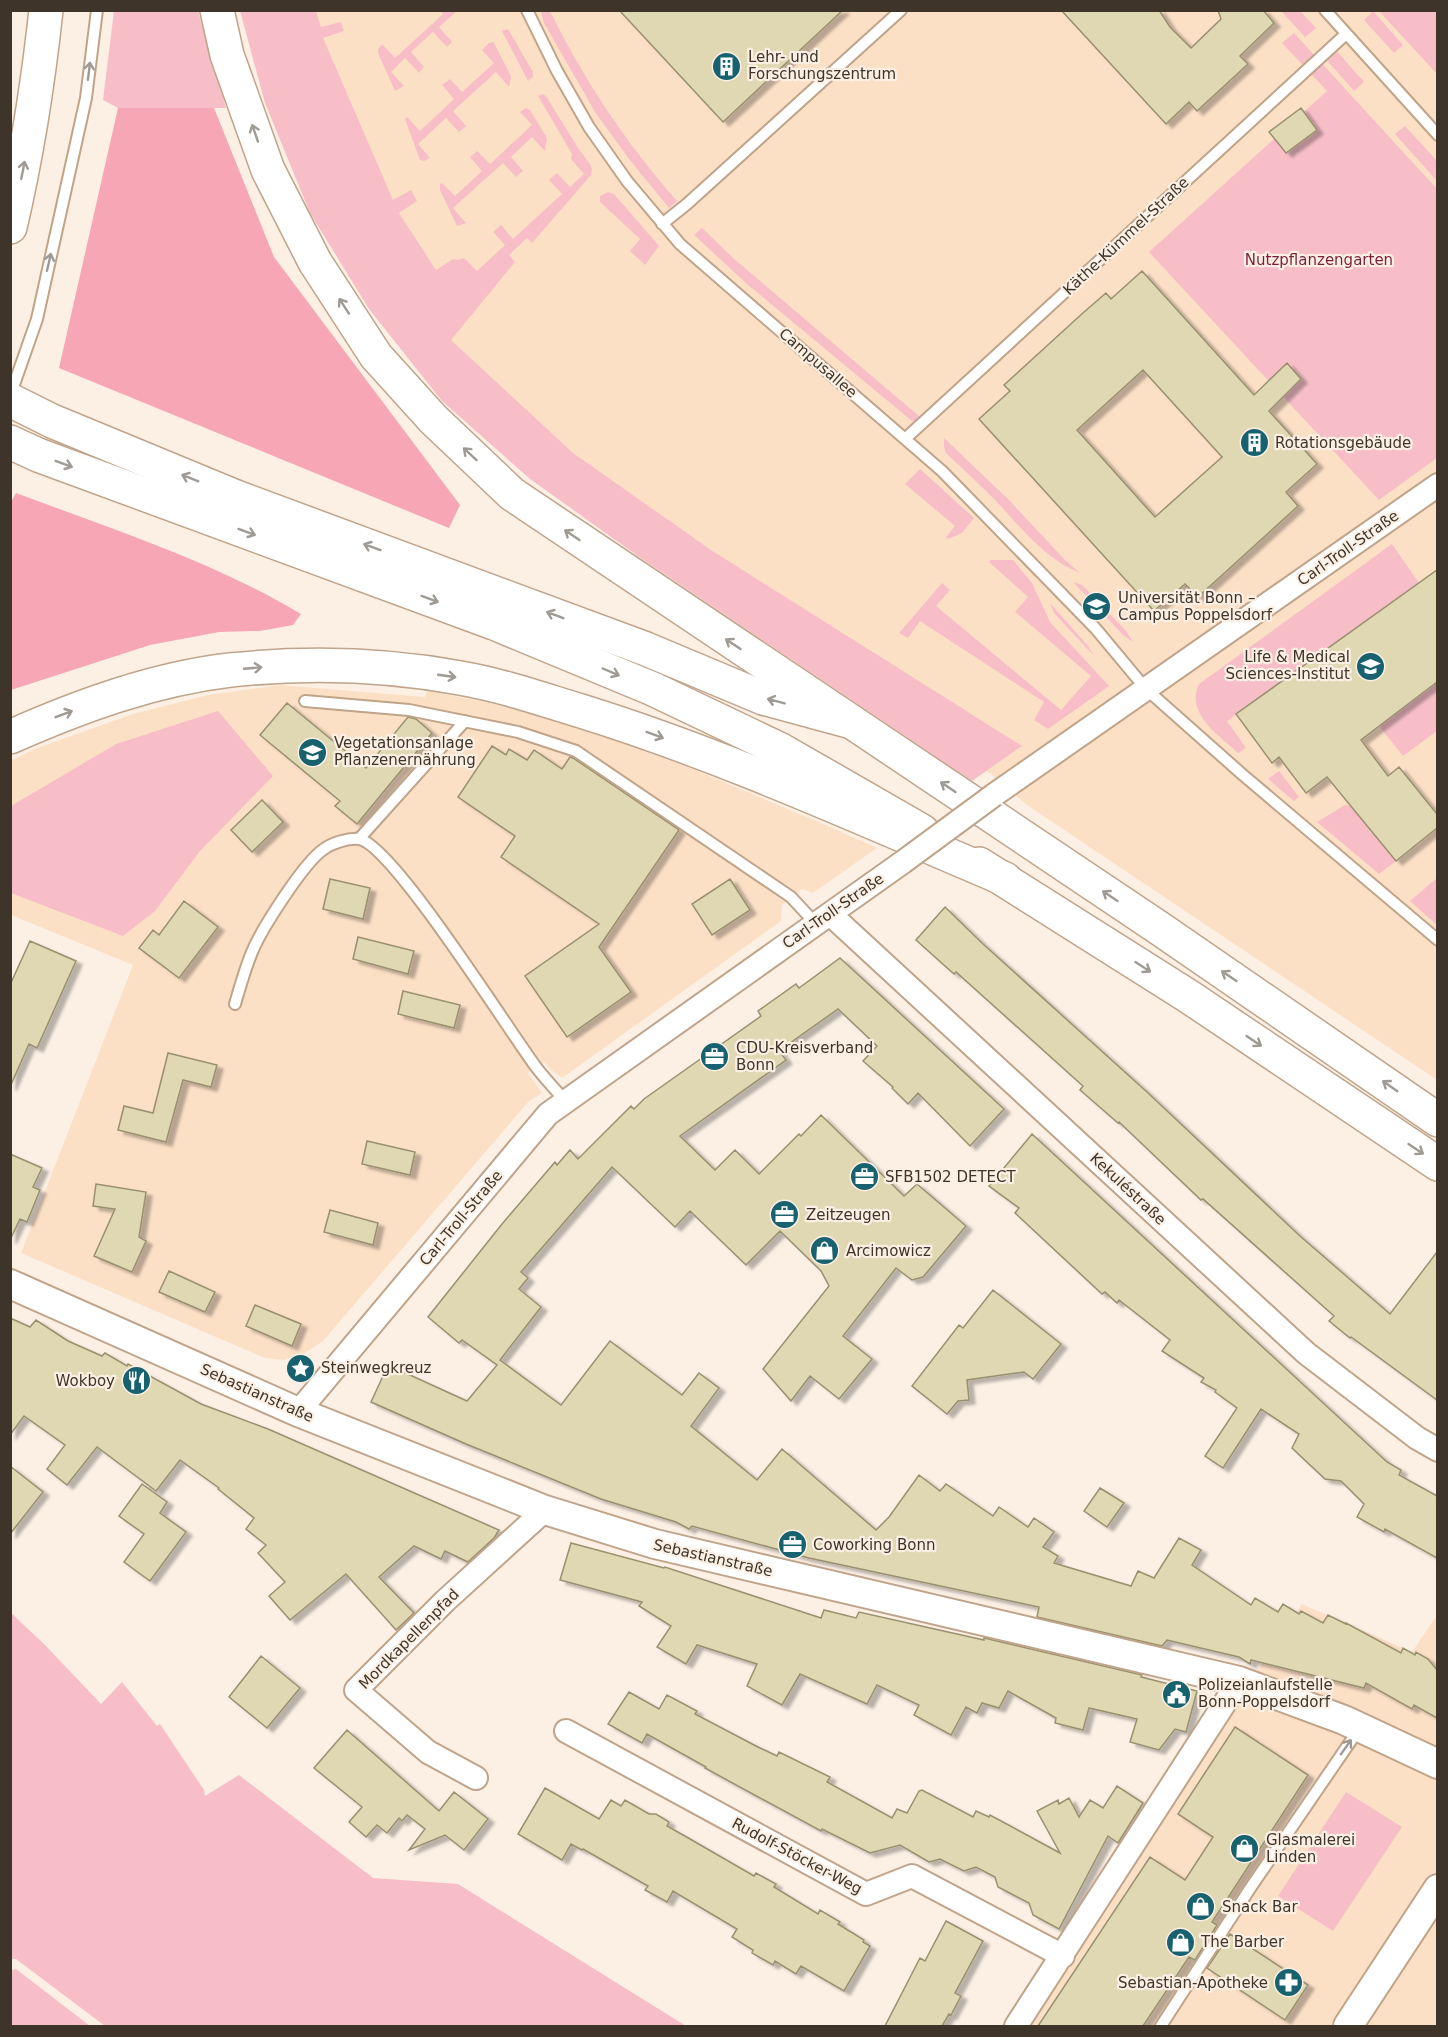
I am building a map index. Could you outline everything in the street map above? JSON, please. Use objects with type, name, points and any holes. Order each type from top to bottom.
[{"type":"highway","points":[[10,227],[38,88],[46,10]]},
{"type":"highway","points":[[217,10],[227,55],[268,170],[315,262],[383,364],[433,419],[512,494],[1331,1045],[1437,1120]]},
{"type":"highway","points":[[10,398],[52,421],[236,496],[646,649],[763,698],[852,722]]},
{"type":"highway","points":[[10,442],[38,455],[494,623],[653,689],[781,750],[1005,879],[1188,996],[1437,1164]]},
{"type":"highway","points":[[10,737],[110,697],[169,682],[228,671],[280,666],[333,665],[396,668],[462,678],[528,695],[626,725],[718,758],[1005,879]]},
{"type":"street","name":"Carl-Troll-Straße","points":[[298,1412],[548,1114],[994,795],[1437,485]]},
{"type":"street","name":"Kekuléstraße","points":[[823,919],[1306,1353],[1417,1438],[1437,1450]]},
{"type":"street","name":"Sebastianstraße","points":[[10,1284],[298,1412],[545,1510],[655,1544],[1239,1681],[1360,1728],[1437,1764]]},
{"type":"street","name":"Mordkapellenpfad","points":[[476,1778],[428,1752],[356,1690],[445,1601],[545,1510]]},
{"type":"street","points":[[1016,2026],[1239,1681]]},
{"type":"street","name":"Rudolf-Stöcker-Weg","points":[[566,1731],[866,1894],[912,1875],[1063,1956]]},
{"type":"street","points":[[1348,2026],[1437,1889]]},
{"type":"lane","points":[[10,398],[37,319],[86,98],[97,10]]},
{"type":"lane","name":"Campusallee","points":[[527,10],[557,71],[590,127],[627,181],[680,244],[906,438],[996,525],[1096,629],[1146,689],[1437,940]]},
{"type":"lane","points":[[662,224],[687,204],[900,10]]},
{"type":"lane","points":[[1325,10],[1437,135]]},
{"type":"lane","name":"Käthe-Kümmel-Straße","points":[[906,438],[1346,34]]},
{"type":"lane","points":[[304,701],[409,710],[518,732],[576,751],[823,919]]},
{"type":"lane","points":[[235,1004],[252,952],[264,930],[312,860],[324,849],[338,842],[359,839],[465,722]]},
{"type":"lane","points":[[359,839],[373,848],[419,898],[536,1067],[566,1102]]},
{"type":"lane","points":[[1161,2026],[1251,1887],[1360,1728]]},
{"type":"shaded area","name":"Universität Bonn – Campus Poppelsdorf","points":[[284,11],[1437,11],[1437,1080],[1027,805],[980,765],[533,449],[401,298]]},
{"type":"shaded area","points":[[118,108],[214,108],[274,257],[460,505],[449,528],[59,368]]},
{"type":"shaded area","points":[[16,493],[197,562],[301,614],[293,625],[260,631],[219,632],[150,645],[11,690],[10,504]]},
{"type":"shaded area","points":[[280,685],[425,697],[427,691],[486,702],[617,741],[690,768],[877,848],[813,893],[802,889],[782,905],[781,921],[562,1078],[544,1062],[528,1073],[542,1093],[529,1101],[323,1341],[305,1353],[284,1360],[265,1358],[21,1253],[133,965],[11,915],[11,761],[34,749],[133,714],[208,695]]},
{"type":"shaded area","points":[[1302,1604],[1412,1652],[1437,1615],[1437,2026],[1019,2026]]},
{"type":"green space","points":[[114,11],[198,11],[226,108],[118,108],[103,100]]},
{"type":"green space","points":[[240,11],[316,11],[321,27],[341,22],[344,31],[323,38],[393,200],[411,190],[417,201],[399,213],[436,270],[453,259],[464,258],[477,271],[505,245],[493,232],[501,225],[513,239],[562,194],[549,180],[557,173],[570,187],[584,174],[571,159],[572,154],[538,96],[543,94],[546,96],[590,164],[591,175],[532,243],[527,238],[509,255],[515,262],[451,340],[573,453],[711,550],[1022,746],[972,781],[642,559],[530,479],[442,401],[369,309],[310,213],[265,103]]},
{"type":"green space","points":[[441,11],[457,11],[439,27],[452,42],[447,47],[433,32],[411,52],[424,67],[419,73],[405,58],[391,72],[404,86],[395,91],[378,49],[382,44],[395,58],[443,14]]},
{"type":"green space","points":[[541,11],[550,11],[577,62],[623,134],[677,201],[669,208],[595,112],[544,23]]},
{"type":"green space","points":[[1281,11],[1300,11],[1316,28],[1305,37]]},
{"type":"green space","points":[[1373,11],[1403,45],[1394,53],[1364,20]]},
{"type":"green space","points":[[1379,11],[1437,11],[1437,74]]},
{"type":"green space","points":[[508,29],[533,72],[533,77],[528,81],[502,31]]},
{"type":"green space","name":"Nutzpflanzengarten","points":[[1294,33],[1437,189],[1437,458],[1379,500],[1149,252],[1327,91],[1282,43]]},
{"type":"green space","points":[[493,42],[511,76],[509,87],[496,72],[453,111],[466,126],[459,132],[446,118],[418,144],[430,158],[420,160],[405,119],[407,117],[420,131],[454,99],[442,85],[450,79],[462,92],[494,63],[482,50]]},
{"type":"green space","points":[[1334,48],[1364,82],[1354,91],[1324,57]]},
{"type":"green space","points":[[526,108],[530,110],[547,138],[545,151],[532,137],[511,157],[523,171],[516,177],[503,163],[453,208],[466,223],[457,226],[440,190],[440,184],[442,183],[455,196],[482,171],[470,157],[477,151],[490,164],[532,125],[520,112]]},
{"type":"green space","points":[[1405,126],[1437,161],[1437,181],[1395,134]]},
{"type":"green space","points":[[608,192],[614,194],[659,246],[645,265],[630,251],[640,239],[600,202],[600,196]]},
{"type":"green space","points":[[702,228],[733,258],[926,422],[912,421],[747,284],[694,235]]},
{"type":"green space","points":[[944,438],[1080,573],[1056,560],[1034,542],[996,501],[946,453]]},
{"type":"green space","points":[[920,469],[974,518],[962,533],[948,539],[946,537],[955,526],[905,484]]},
{"type":"green space","points":[[1392,544],[1419,583],[1227,721],[1246,748],[1238,753],[1206,723],[1200,714],[1196,695],[1199,684]]},
{"type":"green space","points":[[991,560],[1013,560],[1032,583],[1050,622],[1109,686],[1048,729],[1034,720],[1044,702],[920,621],[908,638],[899,633],[942,583],[950,590],[936,606],[1061,710],[1091,676],[1015,612],[1028,597],[989,562]]},
{"type":"green space","points":[[1073,582],[1082,585],[1088,591],[1126,631],[1133,642],[1124,636]]},
{"type":"green space","points":[[1050,603],[1088,646],[1094,656],[1054,613]]},
{"type":"green space","points":[[1437,682],[1437,731],[1403,756],[1379,726]]},
{"type":"green space","points":[[218,711],[273,776],[200,851],[155,911],[123,936],[11,893],[11,806],[116,744]]},
{"type":"green space","points":[[1279,771],[1299,797],[1294,801],[1268,779]]},
{"type":"green space","points":[[1345,805],[1351,806],[1396,861],[1379,874],[1317,822]]},
{"type":"green space","points":[[1437,878],[1437,925],[1410,901]]},
{"type":"green space","points":[[11,1613],[101,1704],[122,1682],[157,1726],[160,1724],[204,1790],[205,1796],[239,1775],[373,1878],[458,1884],[686,2026],[105,2026],[16,1959],[11,1959]]},
{"type":"green space","points":[[1346,1792],[1402,1827],[1333,1931],[1278,1896]]},
{"type":"green space","points":[[16,1969],[90,2026],[11,2026],[11,1970]]},
{"type":"building","name":"Lehr- und Forschungszentrum","points":[[619,10],[843,10],[723,122]]},
{"type":"building","points":[[1061,10],[1159,10],[1170,27],[1191,48],[1221,19],[1218,10],[1263,10],[1274,23],[1240,56],[1248,64],[1197,111],[1189,102],[1166,124]]},
{"type":"building","points":[[1301,108],[1317,130],[1286,153],[1269,132]]},
{"type":"building","name":"Rotationsgebäude","points":[[1142,271],[1254,395],[1287,363],[1301,379],[1269,411],[1317,464],[1286,492],[1298,506],[1198,597],[1185,584],[1154,611],[979,419],[1010,391],[1004,385],[1084,312],[1106,293],[1111,299]],"holes":[[[1143,370],[1222,457],[1155,517],[1077,430]]]},
{"type":"building","name":"Life & Medical Sciences-Institut","points":[[1437,570],[1437,682],[1361,740],[1388,776],[1399,767],[1437,814],[1437,828],[1396,861],[1327,777],[1306,793],[1279,757],[1272,763],[1236,714]]},
{"type":"building","name":"Vegetationsanlage Pflanzenernährung","points":[[287,703],[366,768],[408,717],[416,719],[432,733],[357,824],[335,806],[340,801],[260,735]]},
{"type":"building","points":[[492,746],[506,755],[509,749],[527,760],[534,750],[562,769],[570,757],[573,758],[679,830],[599,947],[631,992],[567,1037],[525,976],[599,924],[501,857],[515,836],[458,797]]},
{"type":"building","points":[[262,800],[283,822],[252,852],[231,830]]},
{"type":"building","points":[[330,879],[370,888],[363,919],[323,909]]},
{"type":"building","points":[[730,879],[750,910],[712,935],[692,904]]},
{"type":"building","points":[[184,901],[218,927],[179,978],[139,948],[153,930],[159,935]]},
{"type":"building","points":[[945,907],[1300,1236],[1390,1314],[1437,1252],[1437,1400],[1329,1321],[1334,1316],[1203,1199],[1201,1200],[1119,1122],[1080,1090],[1083,1086],[956,972],[954,974],[916,940]]},
{"type":"building","points":[[358,937],[414,951],[408,974],[353,959]]},
{"type":"building","points":[[30,941],[76,961],[37,1048],[29,1044],[10,1087],[10,985]]},
{"type":"building","points":[[840,958],[1004,1109],[970,1146],[918,1093],[908,1104],[893,1087],[863,1061],[877,1046],[838,1009],[779,1051],[786,1060],[680,1136],[715,1170],[735,1150],[759,1174],[821,1115],[904,1196],[917,1184],[966,1226],[923,1277],[912,1280],[896,1268],[843,1336],[872,1359],[839,1399],[810,1376],[791,1401],[763,1369],[829,1286],[821,1271],[780,1231],[746,1265],[690,1211],[675,1227],[612,1167],[521,1272],[528,1278],[519,1289],[541,1307],[500,1360],[561,1405],[610,1341],[682,1395],[699,1373],[719,1388],[691,1426],[757,1480],[782,1449],[876,1530],[889,1517],[919,1475],[940,1491],[946,1484],[993,1516],[999,1507],[1028,1527],[1034,1518],[1054,1532],[1043,1547],[1058,1556],[1054,1563],[1131,1586],[1138,1571],[1154,1578],[1179,1538],[1201,1550],[1192,1565],[1251,1605],[1255,1598],[1278,1612],[1283,1604],[1299,1614],[1301,1611],[1323,1623],[1328,1615],[1401,1653],[1403,1648],[1428,1659],[1437,1670],[1437,1718],[1414,1705],[1412,1709],[1366,1683],[1364,1688],[1251,1660],[1250,1664],[1239,1657],[1167,1640],[1162,1646],[1037,1617],[1039,1607],[809,1558],[692,1526],[689,1529],[676,1522],[601,1499],[371,1402],[388,1365],[467,1401],[497,1365],[462,1340],[459,1343],[428,1317],[502,1224],[555,1162],[557,1165],[570,1150],[578,1159],[631,1106],[634,1109],[644,1099],[761,1016],[758,1011],[796,984],[799,988]]},
{"type":"building","points":[[403,991],[460,1005],[454,1028],[398,1014]]},
{"type":"building","points":[[168,1053],[217,1065],[211,1087],[183,1080],[166,1142],[118,1130],[124,1106],[153,1113]]},
{"type":"building","points":[[1032,1134],[1387,1462],[1401,1470],[1399,1475],[1437,1496],[1437,1558],[1385,1529],[1384,1532],[1357,1517],[1364,1504],[1341,1481],[1325,1479],[1292,1448],[1299,1434],[1261,1409],[1223,1468],[1205,1456],[1237,1408],[1215,1392],[1216,1390],[1201,1382],[1204,1378],[1162,1351],[1170,1340],[1119,1300],[1117,1303],[1105,1292],[1102,1294],[1015,1213],[1019,1208],[989,1186]]},
{"type":"building","points":[[367,1141],[415,1152],[410,1175],[362,1164]]},
{"type":"building","points":[[10,1154],[42,1168],[33,1187],[40,1190],[27,1222],[20,1219],[10,1240]]},
{"type":"building","points":[[96,1184],[146,1192],[139,1237],[146,1241],[132,1272],[94,1256],[115,1209],[93,1206]]},
{"type":"building","points":[[330,1210],[378,1223],[373,1245],[324,1232]]},
{"type":"building","points":[[169,1271],[215,1292],[205,1312],[159,1292]]},
{"type":"building","points":[[993,1290],[1061,1344],[1033,1379],[1024,1372],[967,1380],[969,1400],[958,1401],[947,1414],[912,1386],[959,1325],[963,1328]]},
{"type":"building","points":[[255,1305],[301,1324],[292,1346],[246,1326]]},
{"type":"building","points":[[10,1318],[30,1327],[36,1320],[68,1341],[102,1356],[105,1353],[201,1404],[268,1429],[499,1530],[494,1538],[468,1562],[445,1551],[441,1559],[414,1546],[379,1577],[414,1613],[396,1630],[346,1574],[290,1620],[269,1596],[285,1582],[258,1553],[266,1545],[246,1529],[254,1518],[219,1488],[180,1460],[156,1491],[97,1447],[67,1485],[47,1469],[65,1445],[24,1416],[10,1435]]},
{"type":"building","points":[[10,1466],[43,1492],[10,1534]]},
{"type":"building","points":[[142,1484],[167,1502],[160,1513],[186,1532],[150,1581],[124,1562],[144,1534],[119,1516]]},
{"type":"building","points":[[1100,1488],[1124,1503],[1107,1527],[1084,1511]]},
{"type":"building","points":[[571,1543],[665,1567],[821,1618],[824,1610],[856,1618],[859,1612],[984,1640],[984,1638],[1142,1675],[1141,1677],[1197,1691],[1186,1732],[1175,1729],[1159,1750],[1130,1742],[1137,1719],[1089,1708],[1083,1730],[1055,1723],[1056,1718],[1008,1691],[999,1708],[982,1703],[977,1713],[966,1707],[951,1735],[914,1715],[919,1705],[877,1685],[867,1704],[800,1674],[782,1705],[747,1686],[757,1664],[697,1645],[686,1664],[657,1647],[671,1626],[639,1606],[642,1602],[560,1580]]},
{"type":"building","points":[[261,1656],[300,1688],[267,1728],[229,1697]]},
{"type":"building","points":[[629,1692],[659,1709],[667,1695],[697,1711],[695,1714],[756,1746],[777,1756],[779,1752],[830,1777],[827,1782],[892,1818],[897,1809],[907,1813],[919,1791],[922,1790],[973,1817],[976,1811],[989,1817],[990,1815],[1060,1853],[1037,1811],[1058,1800],[1059,1804],[1069,1798],[1079,1817],[1090,1800],[1103,1808],[1117,1786],[1143,1803],[1118,1843],[1108,1836],[1059,1929],[1033,1915],[1029,1903],[998,1887],[995,1877],[976,1867],[964,1871],[940,1859],[929,1862],[900,1845],[870,1853],[822,1829],[821,1831],[647,1734],[642,1743],[608,1724]]},
{"type":"building","points":[[1235,1727],[1308,1775],[1212,1922],[1217,1925],[1195,1960],[1189,1957],[1143,2026],[1038,2026],[1150,1857],[1185,1880],[1213,1837],[1178,1814]]},
{"type":"building","points":[[347,1730],[439,1811],[454,1792],[488,1819],[464,1850],[445,1835],[409,1850],[425,1829],[407,1815],[402,1821],[399,1818],[387,1833],[377,1825],[366,1837],[349,1822],[362,1807],[314,1768]]},
{"type":"building","points":[[545,1788],[599,1819],[611,1800],[621,1806],[625,1800],[649,1814],[656,1814],[669,1822],[667,1826],[754,1876],[756,1873],[776,1884],[774,1887],[818,1914],[820,1910],[840,1922],[838,1924],[870,1946],[844,1991],[801,1966],[796,1974],[775,1961],[773,1965],[752,1953],[753,1950],[732,1937],[737,1929],[673,1891],[667,1902],[645,1890],[648,1886],[583,1849],[571,1844],[562,1860],[518,1834]]},
{"type":"building","points":[[946,1921],[983,1941],[955,1993],[961,1996],[951,2015],[949,2014],[942,2026],[885,2026],[920,1958],[925,1961]]},
{"type":"building","points":[[1230,1934],[1308,1985],[1285,2020],[1207,1968]]},
{"type":"place","name":"Lehr- und Forschungszentrum","points":[[727,66]]},
{"type":"place","name":"Rotationsgebäude","points":[[1254,443]]},
{"type":"place","name":"Universität Bonn – Campus Poppelsdorf","points":[[1097,607]]},
{"type":"place","name":"Life & Medical Sciences-Institut","points":[[1371,666]]},
{"type":"place","name":"Vegetationsanlage Pflanzenernährung","points":[[313,752]]},
{"type":"place","name":"CDU-Kreisverband Bonn","points":[[715,1057]]},
{"type":"place","name":"SFB1502 DETECT","points":[[864,1177]]},
{"type":"place","name":"Zeitzeugen","points":[[785,1215]]},
{"type":"place","name":"Arcimowicz","points":[[825,1251]]},
{"type":"place","name":"Steinwegkreuz","points":[[300,1368]]},
{"type":"place","name":"Wokboy","points":[[136,1381]]},
{"type":"place","name":"Coworking Bonn","points":[[792,1545]]},
{"type":"place","name":"Polizeianlaufstelle Bonn-Poppelsdorf","points":[[1177,1694]]},
{"type":"place","name":"Glasmalerei Linden","points":[[1245,1849]]},
{"type":"place","name":"Snack Bar","points":[[1201,1907]]},
{"type":"place","name":"The Barber","points":[[1180,1942]]},
{"type":"place","name":"Sebastian-Apotheke","points":[[1289,1983]]}]
